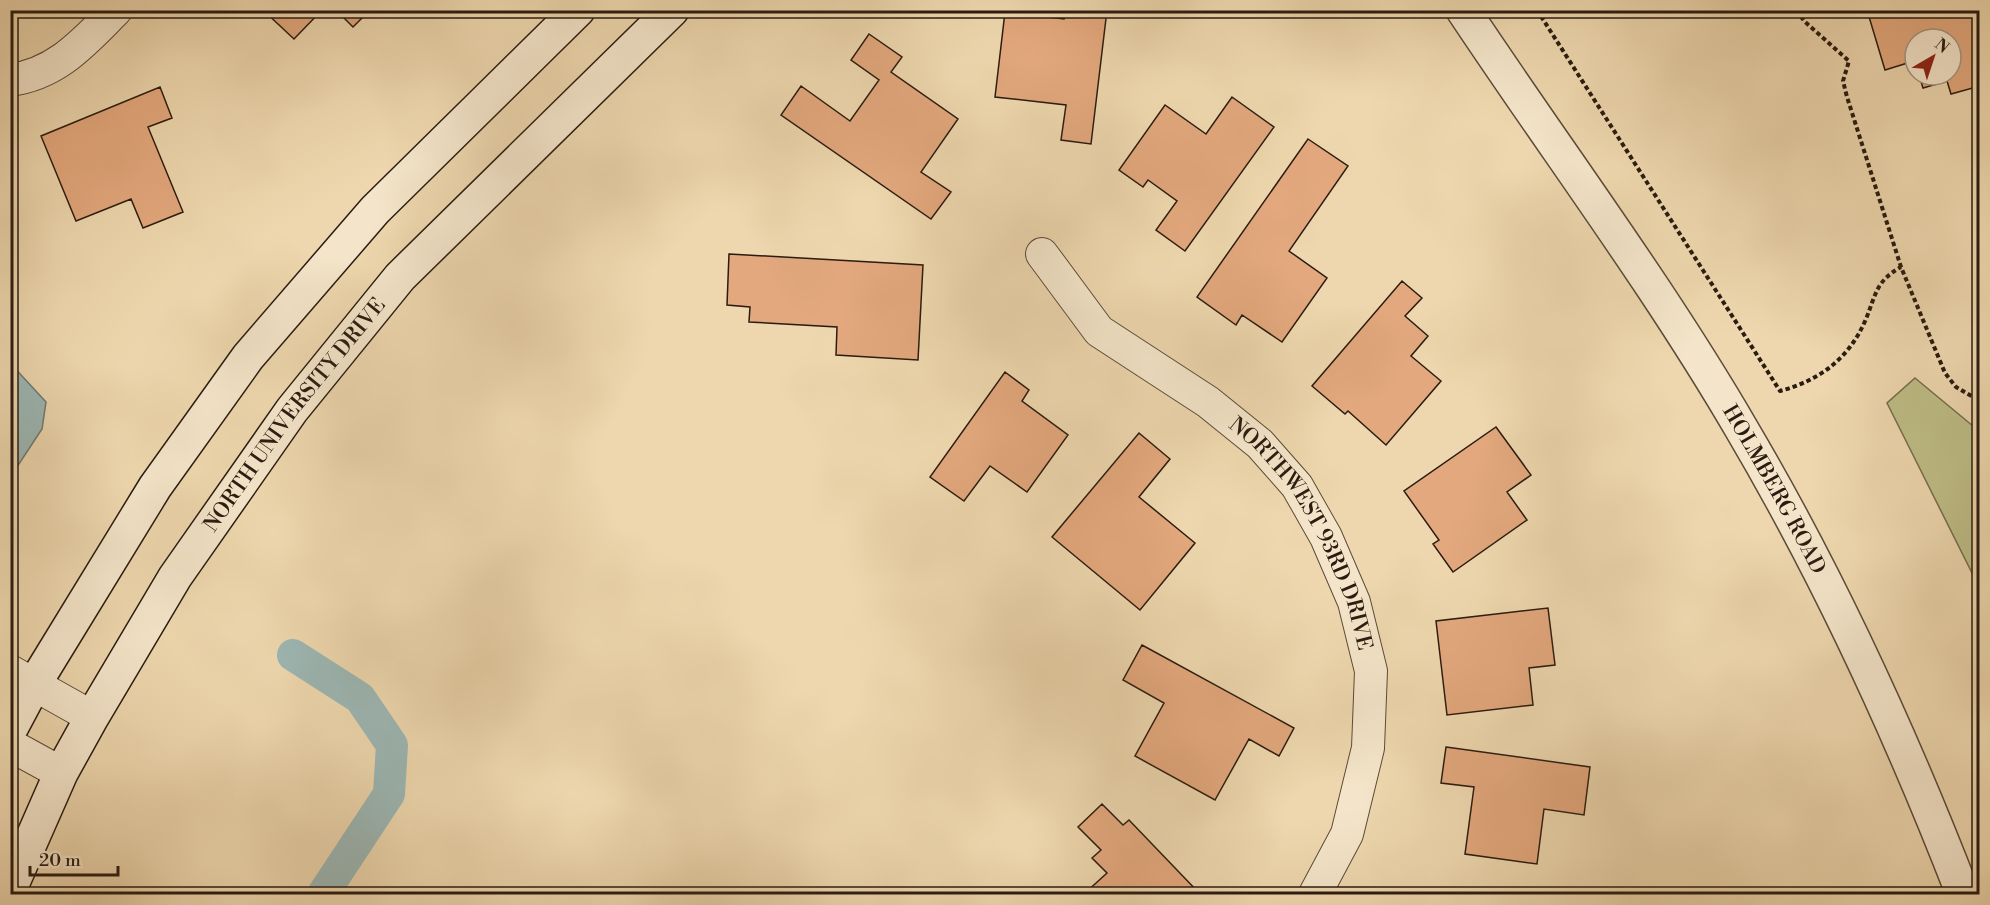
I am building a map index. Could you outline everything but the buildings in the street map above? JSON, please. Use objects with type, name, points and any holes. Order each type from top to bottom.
[{"type":"main road","points":[[10,730],[23,677],[248,357],[375,210],[578,10]]},
{"type":"main road","name":"NORTH UNIVERSITY DRIVE","points":[[10,890],[61,773],[92,717],[188,559],[292,410],[392,286],[525,152],[672,10]]},
{"type":"main road","name":"HOLMBERG ROAD","points":[[1444,10],[1530,112]]},
{"type":"main road","name":"HOLMBERG ROAD","points":[[1463,10],[1530,112],[1674,321],[1742,428],[1871,677],[1921,785],[1963,894]]},
{"type":"street","points":[[10,80],[32,77],[70,56],[116,10]]},
{"type":"street","name":"NORTHWEST 93RD DRIVE","points":[[1042,254],[1099,331],[1208,402],[1260,444],[1297,486],[1336,558],[1354,602],[1371,671],[1368,748],[1347,834],[1315,894]]},
{"type":"street","points":[[23,677],[92,717]]},
{"type":"street","points":[[10,745],[61,773]]},
{"type":"path","points":[[1537,10],[1780,391],[1808,383],[1831,368],[1847,349],[1865,321],[1875,291],[1886,276],[1901,267]]},
{"type":"path","points":[[1797,10],[1804,21],[1849,61],[1843,81],[1846,97],[1901,267],[1945,373],[1956,387],[1980,401]]},
{"type":"shaded area","points":[[1915,378],[1979,431],[1979,587],[1887,403]]},
{"type":"water","points":[[10,363],[46,402],[42,429],[11,476]]},
{"type":"waterway","points":[[293,655],[360,698],[392,745],[389,794],[323,894]]}]
